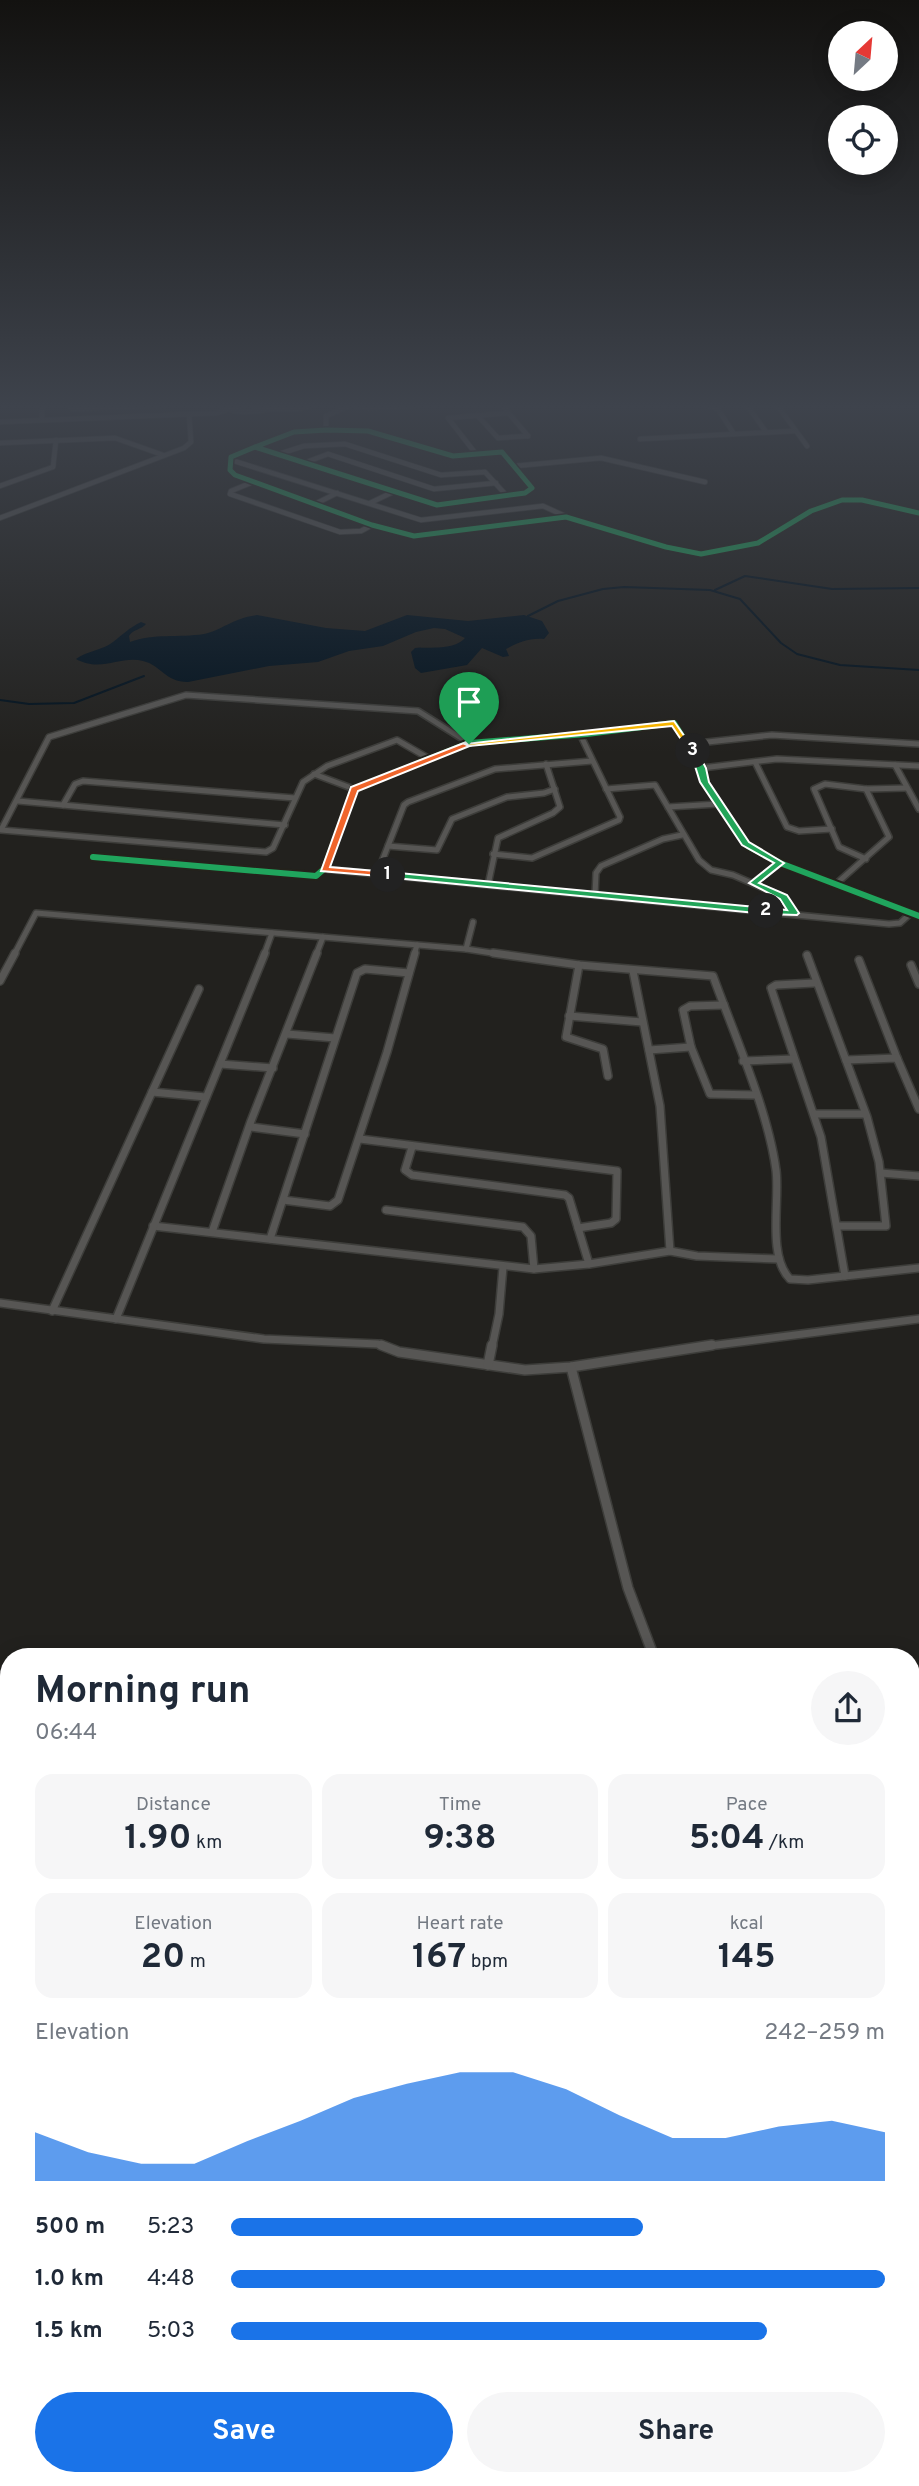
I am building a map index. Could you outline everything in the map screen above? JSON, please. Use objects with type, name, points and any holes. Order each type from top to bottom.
[{"type":"street","points":[[310,521],[340,531],[361,531],[372,525]]},
{"type":"street","points":[[361,521],[420,537],[535,521]]},
{"type":"street","points":[[461,521],[467,530]]},
{"type":"street","points":[[579,521],[666,547],[701,554],[758,543],[780,533],[796,521]]},
{"type":"street","points":[[428,758],[397,740],[327,766],[303,782],[272,850],[266,852],[1,829],[18,801],[42,749],[52,735],[182,695],[418,711],[469,744]]},
{"type":"street","points":[[314,774],[354,789],[469,744],[674,723],[689,744],[702,768],[705,782],[718,804],[748,846],[780,863],[919,916]]},
{"type":"street","points":[[494,854],[532,858],[619,820],[620,817],[580,734]]},
{"type":"street","points":[[689,744],[772,735],[919,744]]},
{"type":"street","points":[[702,768],[777,759],[919,766]]},
{"type":"street","points":[[377,874],[408,802],[484,772],[592,761]]},
{"type":"street","points":[[755,762],[787,827],[799,831],[832,829]]},
{"type":"street","points":[[488,885],[498,838],[557,811],[560,804],[546,764]]},
{"type":"street","points":[[895,765],[919,809]]},
{"type":"street","points":[[63,805],[75,784],[83,781],[295,798]]},
{"type":"street","points":[[606,789],[655,785],[699,860],[709,869],[753,883],[783,897],[794,913]]},
{"type":"street","points":[[866,859],[841,849],[814,789],[825,785],[866,789],[907,788]]},
{"type":"street","points":[[93,857],[316,877],[324,869],[354,789]]},
{"type":"street","points":[[388,846],[437,850],[453,819],[507,797],[544,793],[555,789]]},
{"type":"street","points":[[837,883],[886,841],[890,834],[866,789]]},
{"type":"street","points":[[18,801],[285,825]]},
{"type":"street","points":[[668,807],[718,804]]},
{"type":"street","points":[[595,895],[596,873],[601,866],[665,838],[682,835]]},
{"type":"street","points":[[753,883],[780,863]]},
{"type":"street","points":[[324,869],[889,924],[900,923],[911,913]]},
{"type":"street","points":[[0,981],[36,912],[466,949],[633,971],[713,976],[757,1095],[776,1171],[779,1259],[783,1272],[790,1279],[808,1280],[919,1268]]},
{"type":"street","points":[[466,949],[473,922]]},
{"type":"street","points":[[116,1319],[250,995],[272,933]]},
{"type":"street","points":[[212,1232],[229,1178],[323,937]]},
{"type":"street","points":[[283,1200],[330,1206],[338,1200],[360,1139],[417,945]]},
{"type":"street","points":[[807,955],[814,983],[846,1060],[874,1139],[881,1173],[886,1226],[838,1226]]},
{"type":"street","points":[[859,960],[918,1107]]},
{"type":"street","points":[[579,965],[567,1039],[603,1049],[608,1076]]},
{"type":"street","points":[[911,965],[919,984]]},
{"type":"street","points":[[270,1240],[358,973],[365,969],[408,973]]},
{"type":"street","points":[[633,971],[658,1093],[666,1160],[670,1251]]},
{"type":"street","points":[[814,983],[776,985],[771,988],[815,1114],[838,1226],[845,1276]]},
{"type":"street","points":[[52,1311],[199,989]]},
{"type":"street","points":[[724,1005],[690,1006],[683,1010],[691,1047],[710,1094],[757,1095]]},
{"type":"street","points":[[569,1016],[642,1022]]},
{"type":"street","points":[[287,1034],[335,1038]]},
{"type":"street","points":[[649,1050],[691,1047]]},
{"type":"street","points":[[846,1060],[897,1058]]},
{"type":"street","points":[[743,1061],[794,1059]]},
{"type":"street","points":[[220,1064],[273,1068]]},
{"type":"street","points":[[152,1092],[206,1097]]},
{"type":"street","points":[[815,1114],[864,1114]]},
{"type":"street","points":[[251,1127],[305,1134]]},
{"type":"street","points":[[360,1139],[617,1171],[616,1219],[611,1223],[578,1228]]},
{"type":"street","points":[[412,1147],[405,1170],[412,1175],[565,1195],[569,1198],[589,1264]]},
{"type":"street","points":[[881,1173],[919,1176]]},
{"type":"street","points":[[386,1210],[523,1227],[531,1236],[534,1269]]},
{"type":"street","points":[[153,1226],[534,1269],[589,1264],[670,1251],[697,1256],[779,1259]]},
{"type":"street","points":[[488,1366],[499,1314],[503,1267]]},
{"type":"street","points":[[0,1303],[264,1339],[378,1344],[399,1352],[525,1370],[571,1367],[746,1340],[919,1319]]},
{"type":"street","points":[[571,1367],[624,1573],[651,1648]]},
{"type":"water","points":[[257,615],[326,628],[365,631],[407,615],[468,621],[524,615],[542,621],[549,633],[544,639],[524,641],[506,649],[509,656],[503,657],[482,648],[467,665],[421,673],[415,668],[411,652],[415,648],[449,646],[465,638],[445,629],[434,628],[416,632],[383,646],[349,651],[318,662],[269,666],[188,682],[174,679],[143,661],[94,664],[76,659],[109,645],[141,622],[146,624],[129,636],[130,642],[204,634]]},
{"type":"waterway","points":[[715,590],[745,576],[832,589],[919,588]]},
{"type":"waterway","points":[[528,616],[558,601],[603,589],[624,587],[710,590],[740,599],[781,643],[797,654],[840,665],[919,670]]},
{"type":"waterway","points":[[0,700],[29,704],[74,703],[144,676]]},
{"type":"cycle path","points":[[361,521],[414,536],[534,521]]},
{"type":"cycle path","points":[[579,521],[666,547],[701,554],[758,543],[796,521]]},
{"type":"cycle path","points":[[93,857],[316,876],[324,869],[354,789],[469,743],[587,734],[674,723],[702,768],[706,785],[748,846],[780,863],[919,916]]},
{"type":"route","points":[[674,723],[689,744],[702,768],[703,778],[718,804],[746,843],[752,849],[780,863],[753,883],[783,897],[794,913],[324,869],[354,789],[469,744],[674,723]]}]
